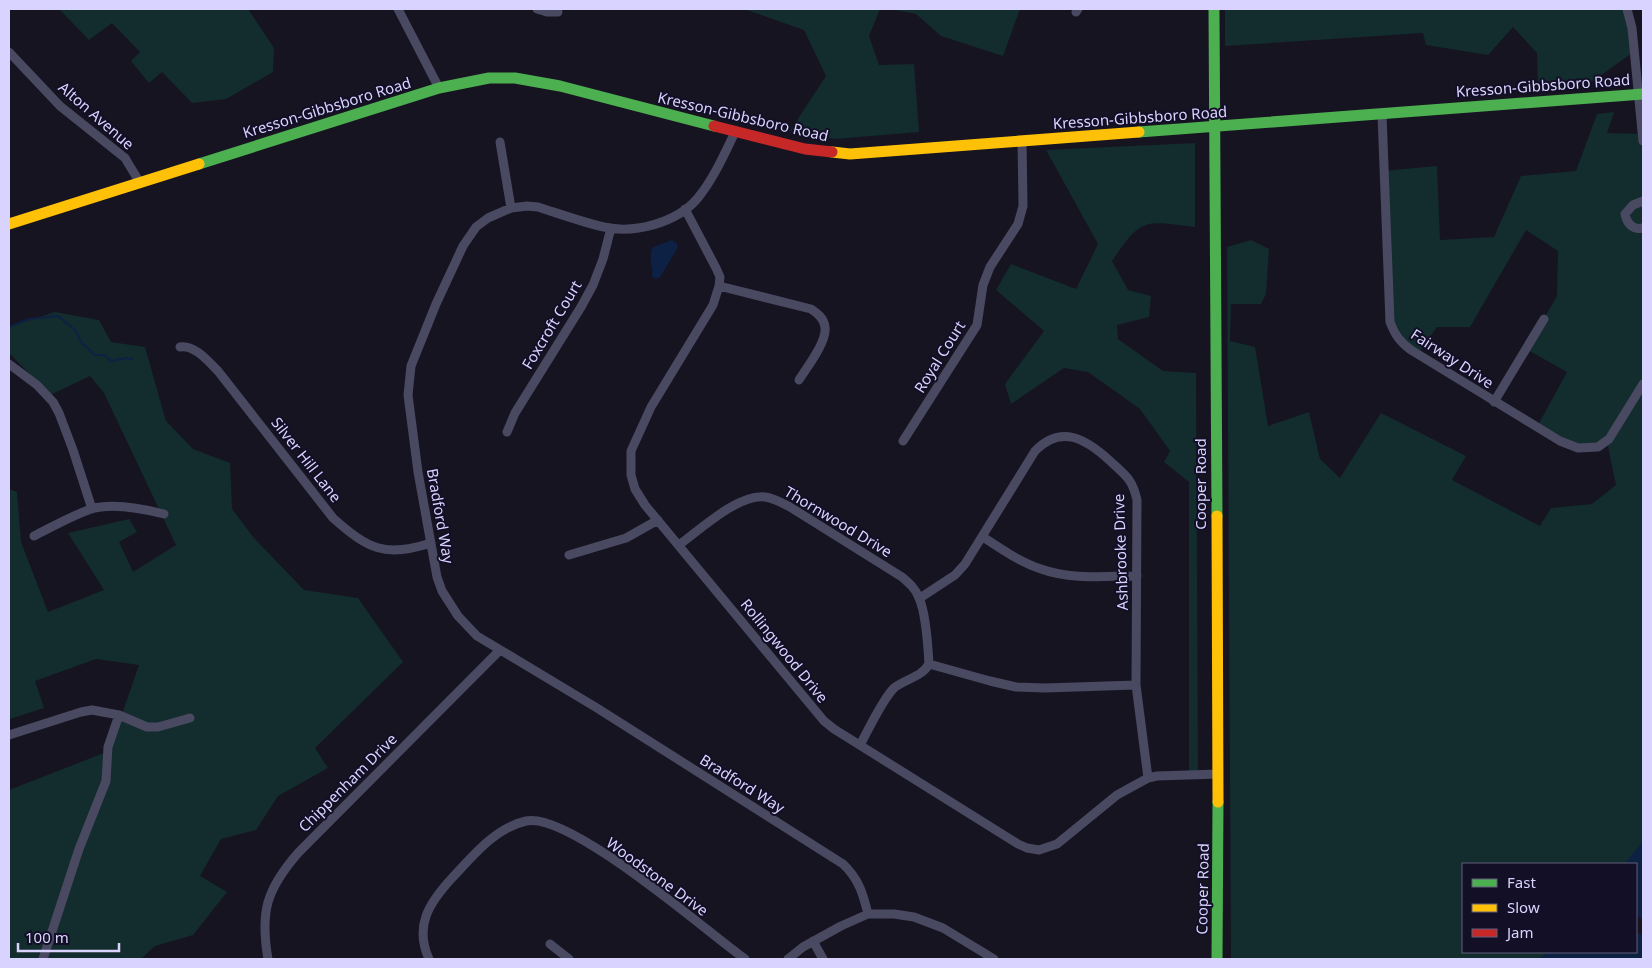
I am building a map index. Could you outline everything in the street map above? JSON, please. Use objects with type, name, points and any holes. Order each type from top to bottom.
[{"type":"street","points":[[398,9],[439,88]]},
{"type":"street","points":[[537,9],[547,12],[558,12]]},
{"type":"street","name":"Cooper Road","points":[[1214,9],[1218,774],[1217,959]]},
{"type":"street","points":[[1627,9],[1632,28],[1641,94],[1643,141]]},
{"type":"street","name":"Alton Avenue","points":[[9,52],[60,106],[121,154],[131,166],[140,183]]},
{"type":"street","name":"Kresson-Gibbsboro Road","points":[[9,224],[439,88],[489,78],[515,78],[560,86],[815,151],[850,154],[1641,94]]},
{"type":"street","name":"Fairway Drive","points":[[1382,115],[1390,322],[1394,335],[1399,341],[1494,402],[1573,447],[1598,447],[1609,438],[1643,384]]},
{"type":"street","name":"Bradford Way","points":[[735,132],[710,179],[696,200],[685,209],[655,225],[636,228],[611,228],[538,207],[527,206],[511,208],[488,218],[476,227],[463,246],[436,304],[411,366],[408,395],[430,543],[437,577],[448,603],[477,636],[843,864],[858,881],[868,914]]},
{"type":"street","name":"Royal Court","points":[[903,441],[977,325],[984,286],[990,267],[1018,224],[1023,206],[1022,141]]},
{"type":"street","points":[[500,142],[511,208]]},
{"type":"street","points":[[1643,201],[1633,205],[1625,214],[1626,221],[1630,226],[1637,229],[1643,228]]},
{"type":"street","points":[[685,209],[720,277],[719,286],[811,308],[824,321],[824,336],[799,380]]},
{"type":"street","name":"Foxcroft Court","points":[[507,432],[515,413],[593,285],[603,259],[611,228]]},
{"type":"street","name":"Rollingwood Drive","points":[[719,286],[713,305],[652,407],[630,450],[631,475],[635,489],[645,505],[824,721],[1018,844],[1039,850],[1057,844],[1117,795],[1148,778],[1218,774]]},
{"type":"street","points":[[1494,402],[1544,319]]},
{"type":"street","name":"Silver Hill Lane","points":[[180,347],[184,346],[192,349],[218,371],[333,518],[355,537],[374,546],[393,551],[409,550],[430,543]]},
{"type":"street","points":[[9,364],[37,385],[53,402],[73,450],[92,509]]},
{"type":"street","name":"Ashbrooke Drive","points":[[920,598],[956,575],[965,564],[1035,451],[1041,445],[1056,437],[1077,438],[1092,445],[1130,480],[1137,500],[1136,684],[1148,778]]},
{"type":"street","name":"Thornwood Drive","points":[[679,545],[738,502],[756,497],[765,497],[790,507],[902,576],[912,586],[920,598],[928,639],[929,664]]},
{"type":"street","points":[[34,536],[92,509],[124,507],[164,514]]},
{"type":"street","points":[[568,555],[626,538],[658,520]]},
{"type":"street","points":[[983,537],[1028,564],[1053,572],[1075,576],[1137,576]]},
{"type":"street","name":"Chippenham Drive","points":[[268,959],[264,938],[264,917],[270,892],[283,870],[500,650]]},
{"type":"street","points":[[860,745],[895,688],[921,672],[929,664],[1016,687],[1045,688],[1136,684]]},
{"type":"street","points":[[9,735],[81,712],[101,711],[120,715],[147,727],[158,727],[190,718]]},
{"type":"street","points":[[43,959],[79,849],[106,781],[108,747],[120,715]]},
{"type":"street","name":"Woodstone Drive","points":[[429,959],[422,940],[422,930],[424,920],[437,894],[499,833],[515,824],[528,820],[537,820],[556,826],[627,868],[745,959]]},
{"type":"street","points":[[788,959],[803,946],[840,926],[868,914],[894,914],[921,920],[943,928],[994,959]]},
{"type":"street","points":[[813,941],[823,959]]},
{"type":"street","points":[[550,944],[569,959]]},
{"type":"green space","points":[[59,9],[248,9],[274,48],[273,72],[226,99],[192,103],[162,72],[149,83],[131,61],[140,52],[112,23],[89,40]]},
{"type":"green space","points":[[744,9],[880,9],[869,36],[879,65],[914,64],[919,132],[835,139],[790,131],[826,76],[804,30]]},
{"type":"green space","points":[[890,9],[1020,9],[1003,56],[941,36],[916,14]]},
{"type":"green space","points":[[1225,9],[1624,9],[1635,51],[1590,83],[1538,87],[1537,53],[1513,27],[1488,55],[1426,45],[1423,33],[1225,46]]},
{"type":"green space","points":[[1614,112],[1607,133],[1643,134],[1643,849],[1634,863],[1462,863],[1462,953],[1548,953],[1541,959],[1231,959],[1227,247],[1251,240],[1269,249],[1266,294],[1261,304],[1231,304],[1230,341],[1255,347],[1268,426],[1309,412],[1320,459],[1340,478],[1381,413],[1466,456],[1452,480],[1540,526],[1551,508],[1592,504],[1616,485],[1607,442],[1580,447],[1538,425],[1567,372],[1526,349],[1557,296],[1558,251],[1526,230],[1470,327],[1437,327],[1418,354],[1389,322],[1383,171],[1437,166],[1440,240],[1494,237],[1521,176],[1576,171],[1597,114]]},
{"type":"green space","points":[[1195,143],[1195,227],[1165,223],[1146,225],[1138,229],[1131,236],[1112,261],[1128,290],[1151,296],[1149,317],[1117,325],[1118,339],[1163,371],[1196,373],[1198,776],[1189,777],[1189,482],[1164,462],[1170,451],[1140,409],[1088,372],[1064,368],[1011,404],[1005,384],[1044,331],[996,290],[1011,264],[1076,289],[1098,244],[1046,150]]},
{"type":"green space","points":[[55,312],[99,320],[111,342],[145,347],[166,421],[193,449],[230,463],[232,509],[254,538],[304,590],[358,598],[403,662],[315,748],[328,768],[278,796],[256,830],[221,839],[200,876],[227,892],[193,935],[155,946],[141,959],[9,959],[9,790],[109,751],[139,665],[96,659],[35,681],[44,708],[10,719],[9,489],[17,492],[21,542],[48,612],[104,590],[68,533],[129,519],[137,532],[119,542],[133,572],[176,545],[104,393],[90,376],[50,395],[9,353],[9,327]]},
{"type":"water","points":[[672,240],[677,244],[677,249],[660,277],[656,279],[652,277],[651,251],[653,247]]},
{"type":"water","points":[[1643,841],[1643,920],[1637,916],[1637,863],[1626,863]]},
{"type":"water","points":[[1637,933],[1643,936],[1643,959],[1539,959],[1547,953],[1637,953]]},
{"type":"waterway","points":[[9,327],[29,319],[58,316],[76,331],[81,342],[95,355],[104,355],[111,361],[126,358],[132,359]]},
{"type":"traffic: fast","points":[[1214,9],[1217,516]]},
{"type":"traffic: fast","points":[[199,164],[439,88],[489,78],[515,78],[560,86],[714,126]]},
{"type":"traffic: fast","points":[[1139,132],[1643,94]]},
{"type":"traffic: fast","points":[[1217,959],[1218,802]]},
{"type":"traffic: slow","points":[[832,152],[850,154],[1139,132]]},
{"type":"traffic: slow","points":[[9,224],[199,164]]},
{"type":"traffic: slow","points":[[1217,516],[1218,802]]},
{"type":"traffic: jam","points":[[714,126],[805,149],[832,152]]}]
